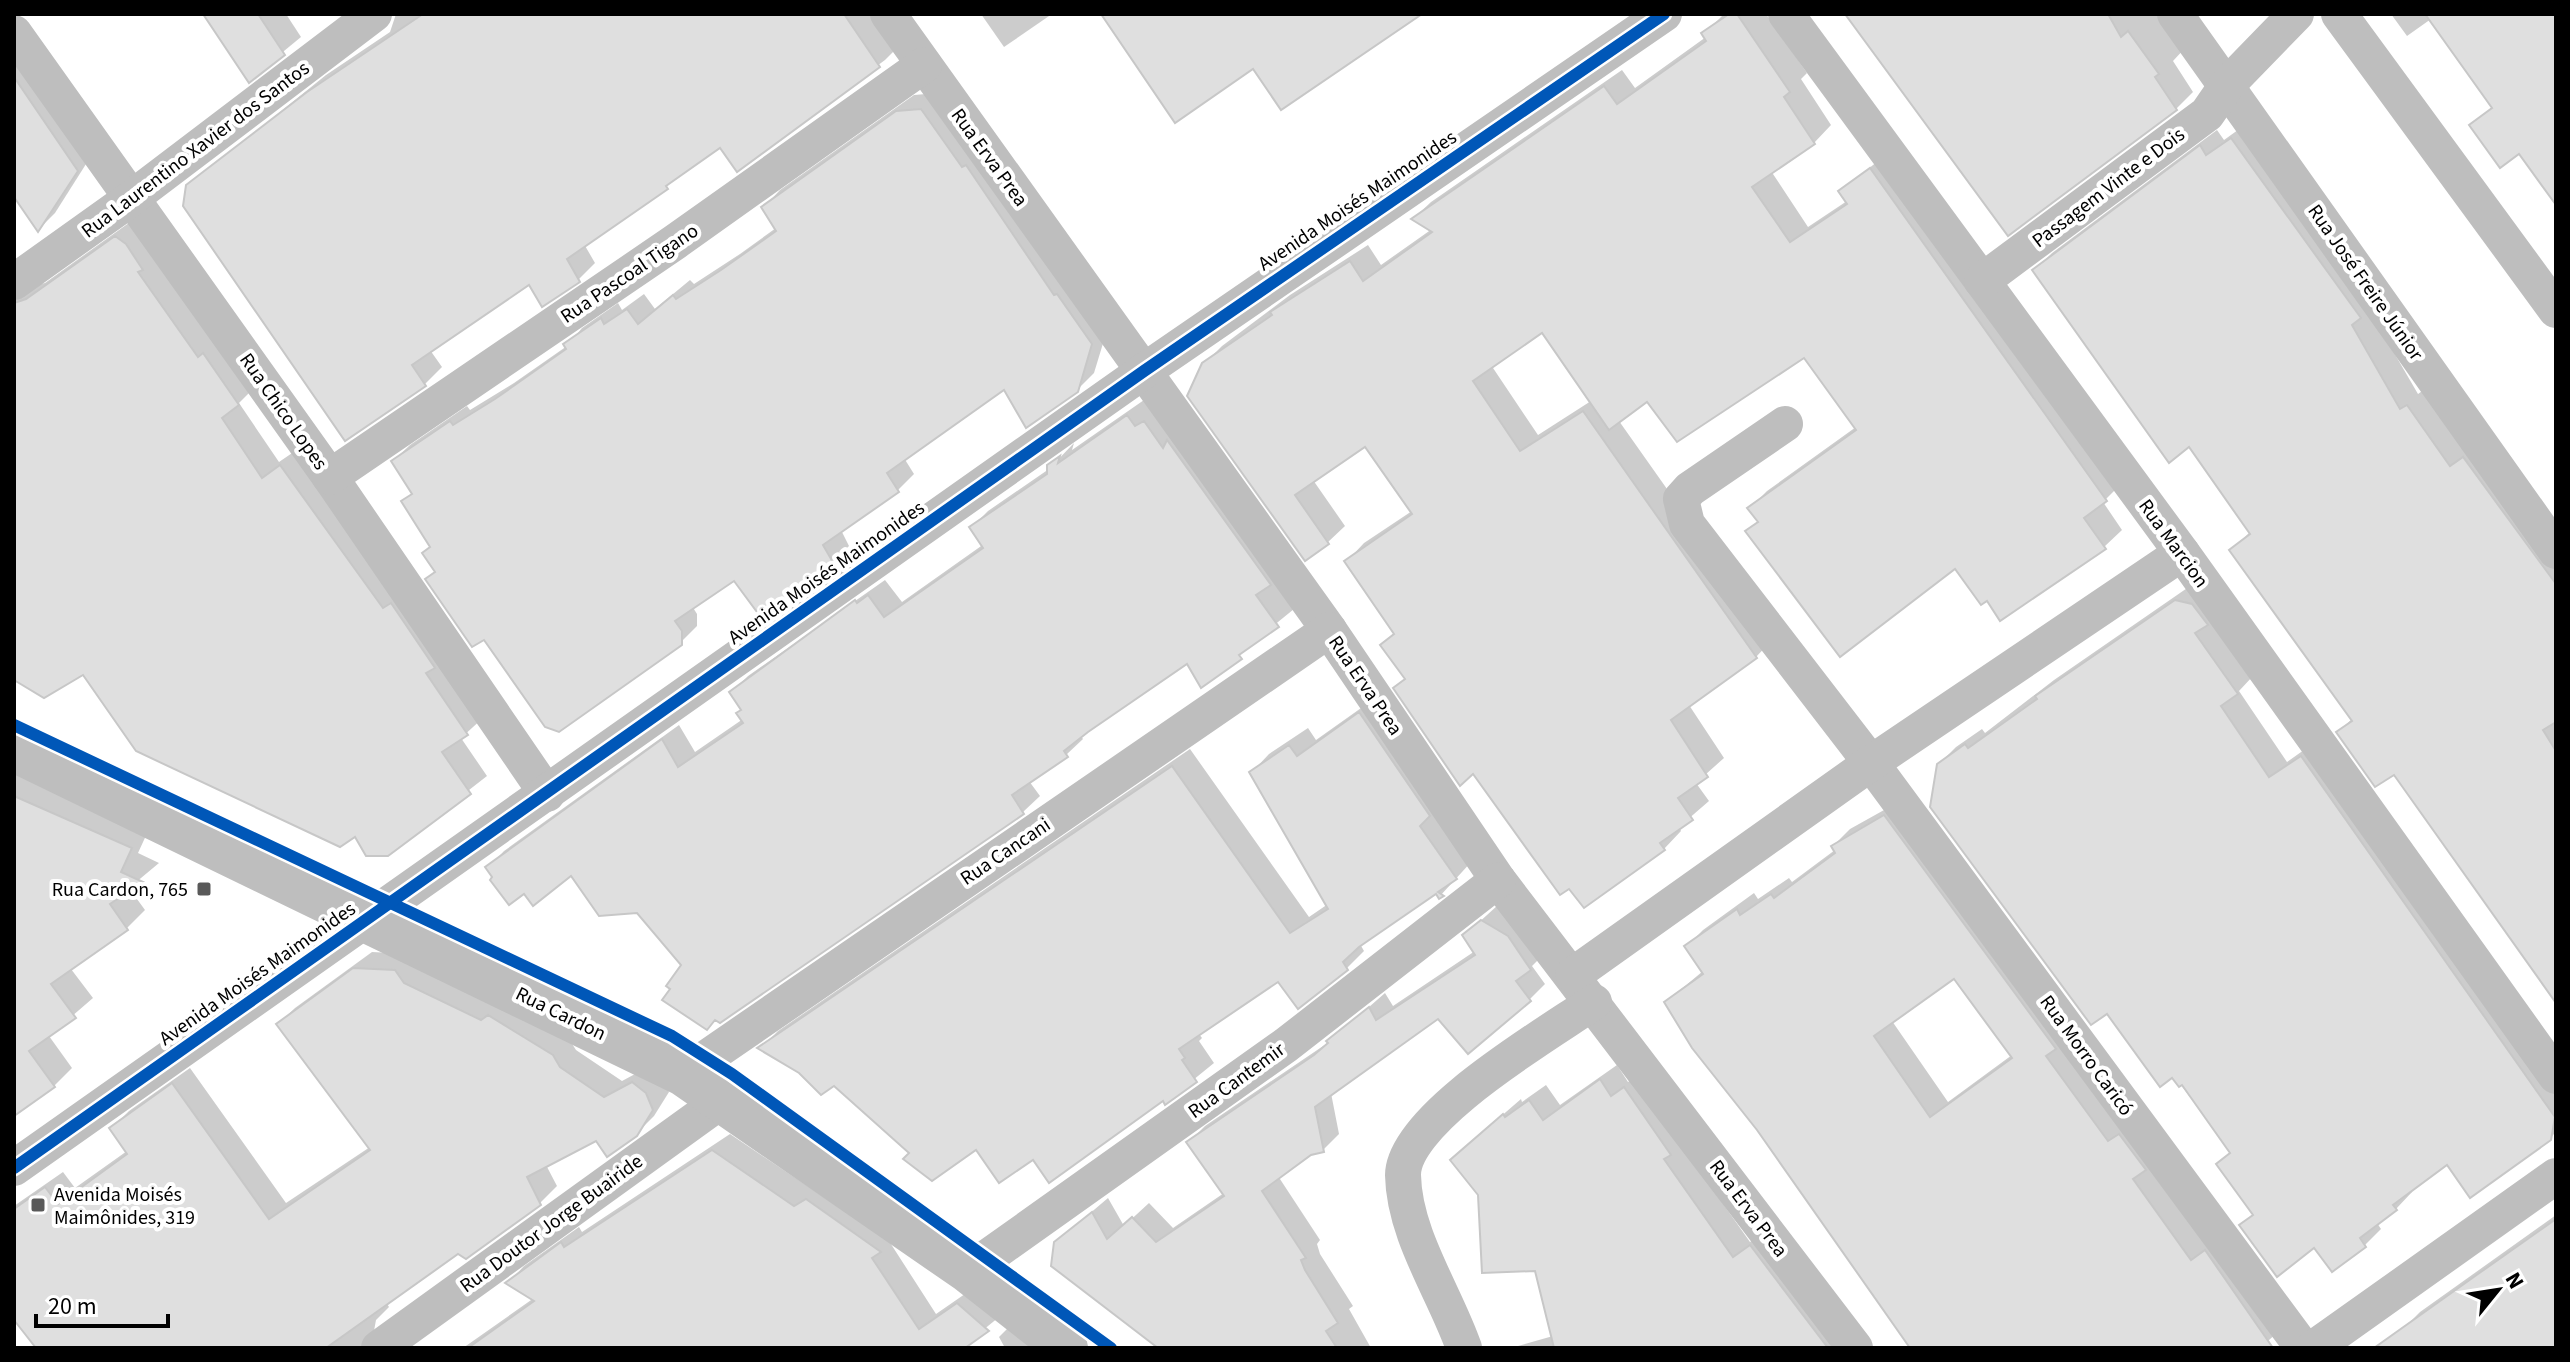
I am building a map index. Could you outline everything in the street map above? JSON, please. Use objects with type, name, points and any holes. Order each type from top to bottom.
[{"type":"street","name":"Rua Laurentino Xavier dos Santos","points":[[14,282],[129,200],[374,14]]},
{"type":"street","name":"Rua Erva Prea","points":[[888,14],[1329,630],[1498,880],[1855,1348]]},
{"type":"street","name":"Avenida Moisés Maimonides","points":[[14,1168],[1144,371],[1664,14]]},
{"type":"street","name":"Rua Marcion","points":[[1786,14],[2182,553],[2556,1076]]},
{"type":"street","name":"Rua José Freire Júnior","points":[[2175,14],[2556,551]]},
{"type":"street","name":"Passagem Vinte e Dois","points":[[1982,281],[2207,114],[2227,85],[2296,14]]},
{"type":"street","points":[[2339,14],[2556,310]]},
{"type":"street","name":"Rua Chico Lopes","points":[[14,33],[129,200],[330,477],[547,794]]},
{"type":"street","name":"Rua Pascoal Tigano","points":[[330,477],[675,242],[924,65]]},
{"type":"street","name":"Rua Morro Caricó","points":[[1785,424],[1690,489],[1681,499],[1687,524],[1871,763],[2303,1348]]},
{"type":"street","points":[[1464,1348],[1411,1221],[1403,1173],[1416,1142],[1438,1114],[1584,989],[1871,763],[2182,553]]},
{"type":"street","name":"Rua Cancani","points":[[683,1074],[1329,630]]},
{"type":"street","name":"Rua Cardon","points":[[14,750],[549,1006],[683,1074],[724,1099],[968,1271],[1046,1343]]},
{"type":"street","name":"Rua Cantemir","points":[[968,1271],[1286,1045],[1498,880]]},
{"type":"street","name":"Rua Doutor Jorge Buairide","points":[[379,1348],[724,1099]]},
{"type":"street","points":[[2314,1348],[2556,1176]]},
{"type":"building","points":[[203,14],[258,14],[285,55],[249,83]]},
{"type":"building","points":[[423,14],[844,14],[880,67],[737,172],[720,148],[666,186],[668,189],[567,259],[580,282],[542,307],[529,285],[412,365],[426,386],[345,441],[183,206],[186,185],[307,92]]},
{"type":"building","points":[[1101,14],[1422,14],[1281,110],[1253,69],[1175,123]]},
{"type":"building","points":[[1729,14],[1737,14],[1790,92],[1784,97],[1815,144],[1752,187],[1790,242],[1847,204],[1838,191],[1870,168],[2107,501],[2084,518],[2106,549],[2000,621],[1987,601],[1981,605],[1955,569],[1840,657],[1745,531],[1758,522],[1747,508],[1856,430],[1804,358],[1677,442],[1647,402],[1609,430],[1542,333],[1473,381],[1520,451],[1583,411],[1757,658],[1671,720],[1708,777],[1678,798],[1693,820],[1660,843],[1665,850],[1584,908],[1569,889],[1560,895],[1473,774],[1460,786],[1393,688],[1405,679],[1380,645],[1394,634],[1344,561],[1412,514],[1365,447],[1295,495],[1329,544],[1305,561],[1187,396],[1202,363],[1272,315],[1270,312],[1350,261],[1363,281],[1432,232],[1411,219],[1604,86],[1617,104],[1706,41],[1701,33]]},
{"type":"building","points":[[1845,14],[2108,14],[2121,37],[2128,31],[2159,74],[2155,77],[2177,110],[2008,236]]},
{"type":"building","points":[[2425,14],[2556,14],[2556,205],[2519,154],[2500,168],[2469,125],[2492,108]]},
{"type":"building","points":[[14,77],[78,171],[38,232],[14,197]]},
{"type":"building","points":[[921,109],[962,167],[966,165],[1054,295],[1057,294],[1092,344],[1078,392],[1026,428],[1004,390],[887,473],[899,492],[823,545],[834,564],[760,616],[734,581],[675,621],[682,631],[682,645],[559,732],[545,727],[484,640],[472,647],[425,579],[435,572],[422,553],[430,547],[401,501],[412,494],[391,461],[450,421],[453,425],[495,399],[566,349],[563,344],[601,318],[604,324],[627,309],[638,324],[673,295],[676,299],[721,270],[776,231],[761,207],[896,111]]},
{"type":"building","points":[[2231,138],[2361,318],[2352,325],[2400,409],[2407,405],[2450,466],[2463,457],[2556,584],[2556,722],[2543,730],[2556,751],[2556,1003],[2394,775],[2375,787],[2336,732],[2352,721],[2229,550],[2250,534],[2189,447],[2169,463],[2032,270],[2200,145],[2206,155]]},
{"type":"building","points":[[115,236],[126,244],[143,270],[138,272],[198,357],[203,353],[239,405],[222,418],[262,478],[280,465],[383,608],[391,603],[435,668],[426,673],[468,735],[442,752],[471,794],[388,856],[366,856],[355,837],[340,847],[136,751],[83,675],[44,698],[14,680],[14,303],[26,299]]},
{"type":"building","points":[[1127,415],[1135,426],[1144,421],[1163,448],[1167,440],[1271,585],[1256,595],[1279,627],[1239,655],[1242,659],[1201,688],[1187,664],[1088,732],[1064,751],[1068,757],[1012,795],[1024,814],[720,1023],[715,1020],[707,1030],[662,1000],[670,989],[666,986],[681,965],[637,913],[599,916],[571,876],[533,906],[524,894],[509,905],[490,880],[492,877],[485,867],[662,739],[678,767],[743,723],[736,713],[741,710],[729,692],[855,600],[857,603],[868,595],[884,617],[983,548],[969,527],[1047,474],[1047,465],[1060,456],[1058,463]]},
{"type":"building","points":[[2175,600],[2192,604],[2208,625],[2195,633],[2238,694],[2221,706],[2269,777],[2301,756],[2555,1117],[2551,1140],[2470,1198],[2447,1165],[2393,1205],[2397,1210],[2360,1238],[2366,1247],[2332,1272],[2314,1248],[2277,1277],[2239,1225],[2253,1215],[2216,1164],[2230,1153],[2182,1085],[2179,1087],[2172,1078],[2160,1087],[2107,1014],[2091,1025],[1930,807],[1937,764],[1965,744],[1968,748],[2037,699],[2035,696]]},
{"type":"building","points":[[1359,712],[1430,816],[1420,826],[1457,879],[1438,892],[1444,896],[1439,899],[1436,894],[1359,947],[1343,962],[1348,970],[1298,1009],[1278,982],[1179,1049],[1185,1058],[1182,1060],[1197,1082],[1165,1105],[1163,1101],[1049,1183],[1033,1160],[999,1183],[976,1150],[932,1181],[903,1159],[909,1153],[834,1086],[821,1095],[799,1073],[757,1048],[1172,766],[1290,933],[1328,909],[1249,772],[1289,745],[1297,756]]},
{"type":"building","points":[[14,796],[132,848],[121,872],[143,882],[110,904],[128,930],[51,984],[76,1018],[29,1051],[55,1087],[14,1116]]},
{"type":"building","points":[[1884,815],[2056,1049],[2046,1056],[2108,1141],[2119,1134],[2146,1170],[2133,1179],[2191,1260],[2205,1250],[2273,1348],[1910,1348],[1757,1130],[1692,1048],[1664,1002],[1703,974],[1684,946],[1737,909],[1740,915],[1771,894],[1774,898],[1835,853],[1831,846]],"holes":[[[1954,979],[2012,1058],[1930,1117],[1874,1036]]]},
{"type":"building","points":[[1481,920],[1508,936],[1531,970],[1516,981],[1531,1001],[1468,1054],[1438,1019],[1315,1107],[1324,1152],[1311,1155],[1262,1191],[1306,1258],[1301,1260],[1305,1270],[1338,1323],[1326,1331],[1337,1348],[1158,1348],[1051,1266],[1054,1242],[1092,1212],[1107,1239],[1132,1217],[1156,1242],[1224,1196],[1186,1142],[1314,1055],[1328,1043],[1326,1041],[1369,1007],[1376,1020],[1475,955],[1462,935]]},
{"type":"building","points":[[353,968],[395,970],[404,983],[481,1020],[488,1015],[553,1055],[560,1067],[604,1097],[632,1082],[646,1093],[653,1110],[637,1136],[607,1157],[596,1141],[527,1177],[541,1205],[466,1259],[458,1254],[326,1348],[36,1348],[14,1320],[14,1209],[45,1187],[58,1204],[127,1154],[109,1128],[172,1083],[269,1219],[370,1150],[276,1024]]},
{"type":"building","points":[[1600,1079],[1611,1096],[1624,1087],[1671,1155],[1664,1159],[1733,1257],[1750,1245],[1828,1348],[1554,1348],[1535,1271],[1482,1273],[1478,1195],[1450,1160],[1503,1114],[1505,1117],[1529,1100],[1543,1120]]},
{"type":"building","points":[[712,1150],[794,1206],[806,1199],[881,1252],[872,1258],[919,1329],[957,1303],[989,1331],[965,1348],[468,1348],[534,1301],[505,1283],[561,1242],[564,1247]]},
{"type":"building","points":[[2556,1219],[2556,1348],[2374,1348],[2478,1274]]},
{"type":"cycle path","points":[[14,1168],[1144,371],[1664,14]]},
{"type":"cycle path","points":[[14,725],[672,1036],[732,1074],[1111,1348]]},
{"type":"place","name":"Rua Cardon, 765","points":[[204,889]]},
{"type":"place","name":"Avenida Moisés Maimônides, 319","points":[[38,1205]]}]
